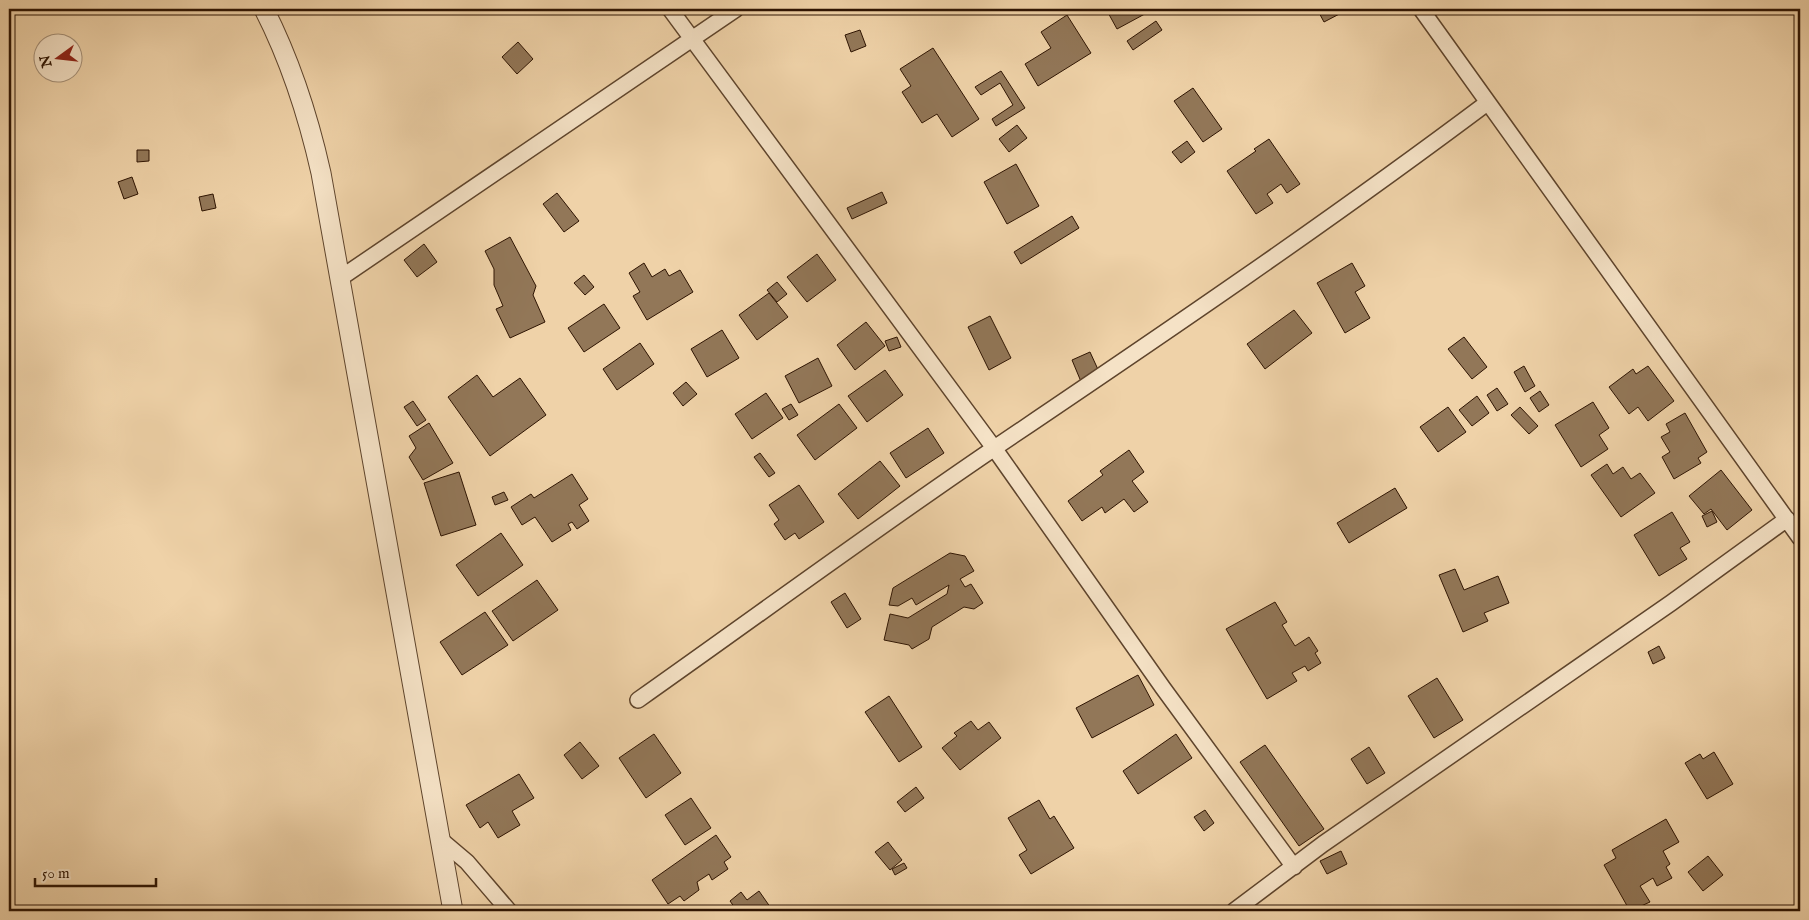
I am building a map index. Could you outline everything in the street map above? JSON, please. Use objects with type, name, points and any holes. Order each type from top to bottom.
[{"type":"street","points":[[264,9],[282,44],[304,103],[321,173],[453,911]]},
{"type":"street","points":[[670,9],[994,448],[1169,695],[1294,867]]},
{"type":"street","points":[[340,279],[736,9]]},
{"type":"street","points":[[1421,9],[1800,538]]},
{"type":"street","points":[[638,700],[994,448],[1122,363],[1361,197],[1487,102]]},
{"type":"street","points":[[1234,911],[1324,844],[1671,603],[1787,519]]},
{"type":"street","points":[[441,840],[467,862],[509,911]]},
{"type":"building","points":[[1106,9],[1154,9],[1117,29]]},
{"type":"building","points":[[1317,9],[1346,9],[1347,10],[1324,22]]},
{"type":"building","points":[[1067,15],[1091,53],[1038,86],[1025,64],[1051,48],[1041,32]]},
{"type":"building","points":[[1156,21],[1162,30],[1133,50],[1127,41]]},
{"type":"building","points":[[860,30],[866,46],[851,52],[845,35]]},
{"type":"building","points":[[518,42],[533,59],[517,74],[502,57]]},
{"type":"building","points":[[933,48],[979,119],[952,137],[937,114],[922,123],[902,92],[911,86],[900,69]]},
{"type":"building","points":[[1001,71],[1025,108],[996,126],[992,119],[1013,105],[1000,83],[981,95],[975,87]]},
{"type":"building","points":[[1193,88],[1222,129],[1203,142],[1174,101]]},
{"type":"building","points":[[1017,125],[1027,138],[1009,152],[999,139]]},
{"type":"building","points":[[1269,139],[1300,184],[1287,193],[1281,184],[1267,194],[1273,203],[1256,214],[1227,171],[1256,151],[1254,149]]},
{"type":"building","points":[[1187,141],[1195,152],[1181,163],[1172,152]]},
{"type":"building","points":[[137,150],[149,150],[149,161],[137,162]]},
{"type":"building","points":[[1016,164],[1039,206],[1007,224],[984,182]]},
{"type":"building","points":[[132,177],[138,194],[124,199],[118,182]]},
{"type":"building","points":[[882,192],[887,203],[852,219],[847,208]]},
{"type":"building","points":[[557,193],[579,221],[564,232],[543,204]]},
{"type":"building","points":[[213,194],[216,208],[202,211],[199,197]]},
{"type":"building","points":[[1072,216],[1079,228],[1021,264],[1014,252]]},
{"type":"building","points":[[510,237],[536,286],[533,295],[545,322],[510,338],[496,309],[503,306],[494,285],[494,269],[485,251]]},
{"type":"building","points":[[424,244],[437,262],[417,277],[404,260]]},
{"type":"building","points":[[817,254],[836,280],[807,302],[787,277]]},
{"type":"building","points":[[644,263],[652,277],[665,269],[669,276],[680,270],[693,292],[647,320],[633,296],[640,292],[629,273]]},
{"type":"building","points":[[1352,263],[1365,286],[1355,292],[1370,318],[1345,333],[1317,283]]},
{"type":"building","points":[[584,275],[594,287],[585,295],[574,283]]},
{"type":"building","points":[[777,282],[787,294],[777,302],[767,290]]},
{"type":"building","points":[[769,293],[788,317],[757,340],[739,315]]},
{"type":"building","points":[[604,304],[620,328],[584,352],[568,328]]},
{"type":"building","points":[[1294,310],[1312,333],[1265,369],[1247,344]]},
{"type":"building","points":[[990,316],[1011,358],[989,370],[968,327]]},
{"type":"building","points":[[866,322],[885,346],[855,370],[837,345]]},
{"type":"building","points":[[722,330],[739,358],[707,377],[691,349]]},
{"type":"building","points":[[897,337],[901,347],[889,351],[885,341]]},
{"type":"building","points":[[1464,337],[1487,367],[1472,379],[1448,349]]},
{"type":"building","points":[[640,343],[654,364],[617,390],[603,369]]},
{"type":"building","points":[[1090,352],[1101,376],[1082,384],[1072,360]]},
{"type":"building","points":[[818,358],[832,386],[799,403],[785,376]]},
{"type":"building","points":[[1524,366],[1535,386],[1525,392],[1514,372]]},
{"type":"building","points":[[1648,366],[1674,401],[1648,421],[1638,407],[1629,414],[1609,387],[1633,369],[1636,374]]},
{"type":"building","points":[[885,370],[903,395],[867,422],[848,396]]},
{"type":"building","points":[[477,375],[493,397],[520,378],[546,415],[490,456],[448,397]]},
{"type":"building","points":[[686,382],[697,394],[683,406],[673,393]]},
{"type":"building","points":[[1497,388],[1508,404],[1497,411],[1487,395]]},
{"type":"building","points":[[1540,391],[1549,405],[1539,412],[1530,398]]},
{"type":"building","points":[[766,393],[783,418],[752,439],[735,414]]},
{"type":"building","points":[[1477,396],[1489,413],[1472,426],[1459,410]]},
{"type":"building","points":[[413,401],[426,420],[417,426],[404,407]]},
{"type":"building","points":[[1593,402],[1609,428],[1599,435],[1608,449],[1581,467],[1555,425]]},
{"type":"building","points":[[791,404],[798,415],[789,420],[782,409]]},
{"type":"building","points":[[839,404],[857,428],[815,460],[797,435]]},
{"type":"building","points":[[1448,407],[1466,432],[1438,452],[1420,427]]},
{"type":"building","points":[[1520,407],[1538,426],[1529,434],[1511,415]]},
{"type":"building","points":[[1685,413],[1707,452],[1698,458],[1701,463],[1674,479],[1662,457],[1670,452],[1661,437],[1670,432],[1666,424]]},
{"type":"building","points":[[429,423],[453,463],[423,480],[409,457],[416,448],[409,436]]},
{"type":"building","points":[[928,428],[944,453],[906,478],[890,453]]},
{"type":"building","points":[[1129,450],[1144,472],[1132,481],[1148,502],[1134,512],[1124,499],[1105,513],[1102,507],[1082,521],[1068,501],[1103,475],[1100,471]]},
{"type":"building","points":[[760,453],[775,473],[769,477],[754,457]]},
{"type":"building","points":[[880,461],[900,486],[858,519],[838,494]]},
{"type":"building","points":[[1607,464],[1613,474],[1623,467],[1631,479],[1640,473],[1655,493],[1621,517],[1591,475]]},
{"type":"building","points":[[1721,470],[1752,510],[1727,530],[1711,509],[1704,514],[1689,496]]},
{"type":"building","points":[[459,472],[476,525],[441,536],[424,483]]},
{"type":"building","points":[[572,474],[588,499],[579,505],[589,521],[577,529],[572,522],[568,524],[571,530],[552,542],[535,517],[522,525],[511,507],[531,494],[534,498]]},
{"type":"building","points":[[799,485],[824,522],[799,539],[795,533],[785,540],[774,524],[779,520],[769,505]]},
{"type":"building","points":[[1395,488],[1407,508],[1349,543],[1337,523]]},
{"type":"building","points":[[504,492],[508,500],[495,505],[492,497]]},
{"type":"building","points":[[1712,511],[1717,522],[1707,527],[1702,516]]},
{"type":"building","points":[[1672,512],[1690,542],[1680,548],[1687,559],[1659,576],[1634,535]]},
{"type":"building","points":[[501,533],[523,565],[478,596],[456,565]]},
{"type":"building","points":[[950,553],[965,556],[974,571],[960,579],[965,587],[971,584],[983,603],[974,609],[964,607],[932,627],[929,639],[912,649],[909,645],[884,640],[890,614],[908,618],[947,594],[949,585],[916,605],[912,598],[898,606],[889,605],[893,588]]},
{"type":"building","points":[[1455,569],[1464,590],[1498,576],[1509,603],[1484,613],[1488,621],[1463,632],[1439,575]]},
{"type":"building","points":[[537,580],[558,610],[513,641],[492,611]]},
{"type":"building","points":[[845,593],[861,619],[847,628],[831,602]]},
{"type":"building","points":[[1275,602],[1287,622],[1282,625],[1295,646],[1309,637],[1318,651],[1315,653],[1321,663],[1308,671],[1305,666],[1292,673],[1297,681],[1267,699],[1226,629]]},
{"type":"building","points":[[485,612],[508,645],[462,675],[440,642]]},
{"type":"building","points":[[1659,646],[1665,658],[1653,664],[1648,652]]},
{"type":"building","points":[[1138,675],[1154,705],[1092,738],[1076,708]]},
{"type":"building","points":[[1437,678],[1463,720],[1434,738],[1408,696]]},
{"type":"building","points":[[889,696],[922,747],[899,762],[865,712]]},
{"type":"building","points":[[971,721],[978,730],[989,722],[1001,738],[960,770],[942,748],[957,736],[954,733]]},
{"type":"building","points":[[654,734],[681,773],[646,798],[619,758]]},
{"type":"building","points":[[1176,734],[1192,758],[1138,794],[1123,771]]},
{"type":"building","points":[[580,742],[599,766],[582,779],[564,755]]},
{"type":"building","points":[[1265,745],[1324,829],[1299,846],[1240,762]]},
{"type":"building","points":[[1369,747],[1385,773],[1367,784],[1351,759]]},
{"type":"building","points":[[1714,752],[1733,784],[1707,799],[1685,763],[1700,754],[1703,759]]},
{"type":"building","points":[[519,774],[534,798],[512,811],[520,825],[498,838],[488,822],[480,828],[466,805]]},
{"type":"building","points":[[916,787],[924,798],[905,812],[897,802]]},
{"type":"building","points":[[691,798],[711,828],[685,845],[665,815]]},
{"type":"building","points":[[1039,800],[1050,819],[1054,816],[1074,848],[1031,874],[1019,855],[1027,850],[1008,818]]},
{"type":"building","points":[[1205,810],[1214,823],[1204,831],[1194,817]]},
{"type":"building","points":[[1666,819],[1679,842],[1663,851],[1670,864],[1666,867],[1672,878],[1657,886],[1653,878],[1640,886],[1650,902],[1630,911],[1604,865],[1616,858],[1612,850]]},
{"type":"building","points":[[716,835],[731,857],[724,862],[728,869],[712,880],[709,874],[697,882],[699,890],[684,901],[680,896],[668,904],[652,880]]},
{"type":"building","points":[[888,842],[902,860],[890,870],[875,852]]},
{"type":"building","points":[[1341,851],[1347,864],[1327,874],[1320,861]]},
{"type":"building","points":[[1708,856],[1723,875],[1703,891],[1688,872]]},
{"type":"building","points":[[904,863],[907,868],[895,875],[892,869]]},
{"type":"building","points":[[759,891],[773,911],[731,911],[735,908],[730,901],[741,892],[747,900]]}]
